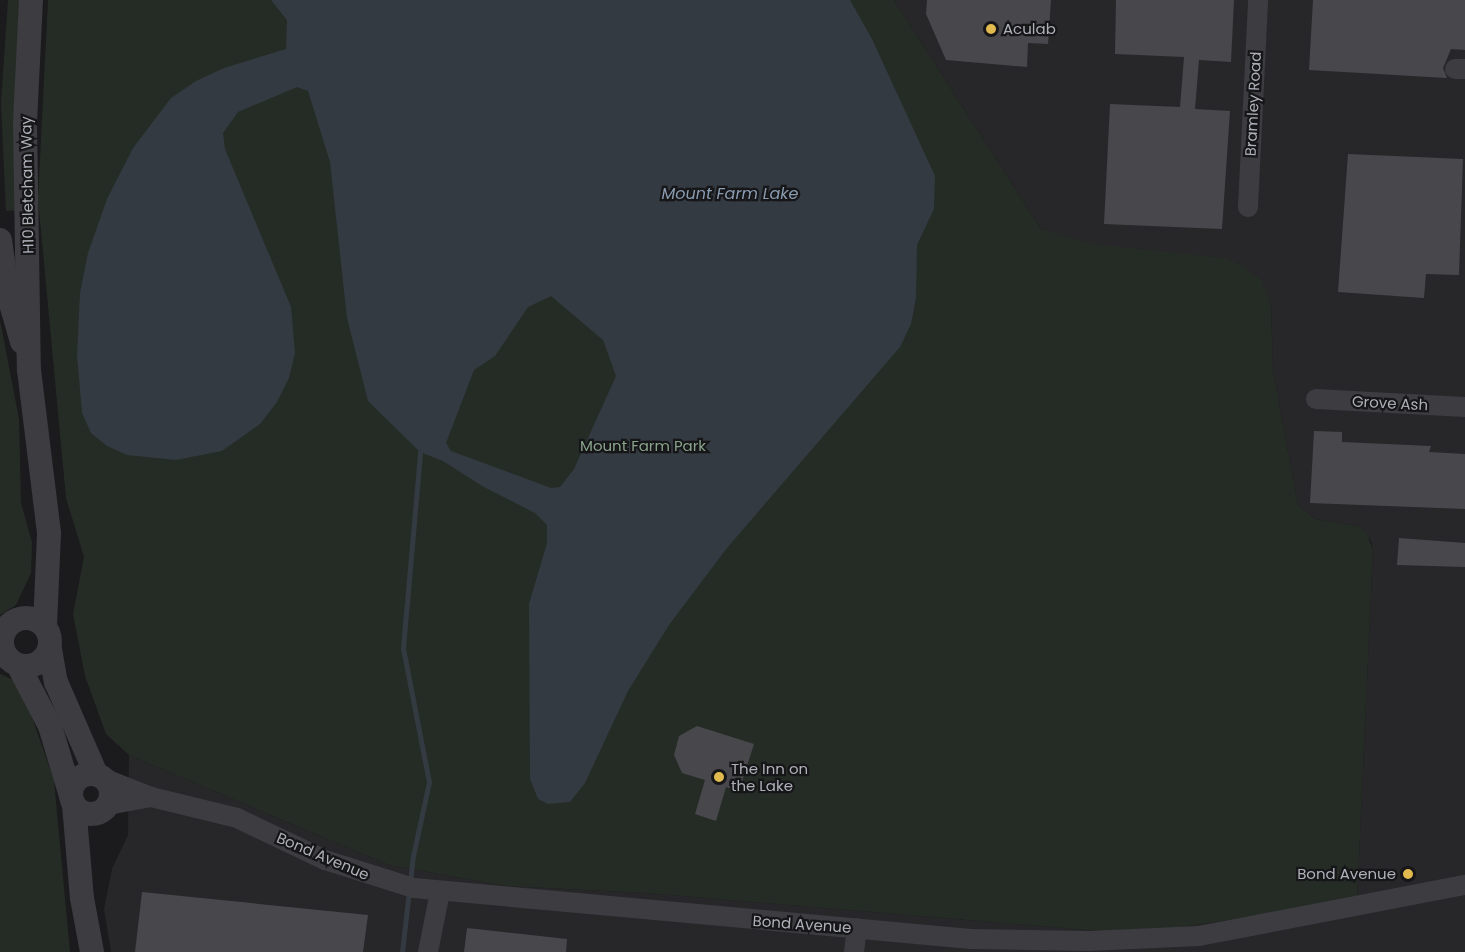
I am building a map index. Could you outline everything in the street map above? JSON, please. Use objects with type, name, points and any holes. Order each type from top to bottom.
[{"type":"street","name":"H10 Bletcham Way","points":[[31,0],[25,123],[29,370],[49,534],[44,576],[47,638],[56,682],[100,776],[110,788],[86,805]]},
{"type":"street","name":"Bramley Road","points":[[1248,207],[1258,0]]},
{"type":"street","name":"H10 Bletcham Way","points":[[0,240],[7,290],[29,370]]},
{"type":"street","name":"Grove Ash","points":[[1316,399],[1465,407]]},
{"type":"street","name":"H10 Bletcham Way","points":[[6,628],[44,576]]},
{"type":"street","points":[[9,660],[34,665],[47,638],[34,618],[6,628],[2,646],[9,660],[50,726],[86,805]]},
{"type":"street","points":[[92,952],[78,864],[86,805],[78,778],[100,776]]},
{"type":"street","name":"Bond Avenue","points":[[100,776],[151,797],[237,818],[325,860],[410,887],[440,892],[1006,940],[1199,944],[1465,885]]},
{"type":"street","name":"Bond Avenue","points":[[86,805],[151,797]]},
{"type":"street","points":[[428,952],[440,892]]},
{"type":"street","points":[[854,952],[857,928]]},
{"type":"shaded area","points":[[894,0],[1465,0],[1465,952],[111,952],[104,909],[112,869],[128,835],[129,755],[389,865],[506,886],[646,893],[1134,934],[1357,901],[1373,550],[1371,541],[1358,526],[1315,519],[1298,505],[1273,371],[1271,305],[1041,229]]},
{"type":"green space","points":[[8,0],[21,0],[19,210],[6,211],[1,103]]},
{"type":"green space","name":"Mount Farm Park","points":[[48,0],[894,0],[1041,229],[1093,244],[1225,258],[1246,267],[1262,281],[1271,305],[1273,371],[1298,505],[1315,519],[1358,526],[1366,532],[1373,550],[1357,901],[1134,934],[646,893],[506,886],[389,865],[129,755],[106,734],[85,676],[73,614],[84,557],[66,498],[38,199]]},
{"type":"green space","points":[[0,320],[19,419],[21,503],[32,542],[31,573],[16,605],[0,615]]},
{"type":"green space","points":[[0,674],[20,683],[54,780],[70,952],[0,952]]},
{"type":"water","name":"Mount Farm Lake","points":[[271,0],[850,0],[872,39],[935,176],[934,209],[917,245],[916,298],[911,324],[900,347],[727,548],[669,625],[628,691],[585,783],[570,802],[548,804],[538,799],[530,779],[529,604],[547,543],[547,525],[535,513],[482,486],[443,461],[420,452],[368,401],[347,318],[330,162],[308,91],[297,87],[238,112],[223,133],[225,149],[291,307],[295,353],[289,378],[277,402],[260,424],[222,451],[176,460],[127,455],[107,446],[91,433],[82,413],[77,355],[80,293],[88,253],[107,199],[133,148],[171,98],[196,81],[224,68],[286,49],[287,20]],"holes":[[[551,296],[603,340],[616,376],[574,469],[560,487],[551,488],[451,451],[446,443],[474,370],[495,356],[528,307]]]},
{"type":"building","name":"Aculab","points":[[927,0],[1051,0],[1048,44],[1028,43],[1027,67],[946,60],[926,14]]},
{"type":"building","points":[[1116,0],[1234,0],[1231,62],[1199,60],[1195,109],[1230,111],[1222,229],[1104,224],[1110,104],[1180,107],[1184,57],[1115,54]]},
{"type":"building","points":[[1313,0],[1465,0],[1465,50],[1451,49],[1443,68],[1447,78],[1309,70]]},
{"type":"building","points":[[1348,154],[1463,159],[1459,275],[1426,274],[1424,298],[1338,292]]},
{"type":"building","points":[[1314,431],[1342,432],[1342,442],[1431,446],[1429,452],[1465,454],[1465,509],[1310,503]]},
{"type":"building","points":[[1399,538],[1465,543],[1465,567],[1397,565]]},
{"type":"building","name":"The Inn on the Lake","points":[[697,726],[754,744],[739,791],[726,787],[716,821],[695,814],[705,780],[682,773],[674,755],[679,736]]},
{"type":"building","points":[[142,892],[368,915],[363,952],[135,952]]},
{"type":"building","points":[[467,928],[567,939],[566,952],[464,952]]},
{"type":"waterway","points":[[402,952],[413,856],[429,782],[403,648],[420,452]]},
{"type":"place","name":"Aculab","points":[[991,29]]},
{"type":"place","name":"The Inn on the Lake","points":[[719,777]]},
{"type":"place","name":"Bond Avenue","points":[[1408,874]]}]
